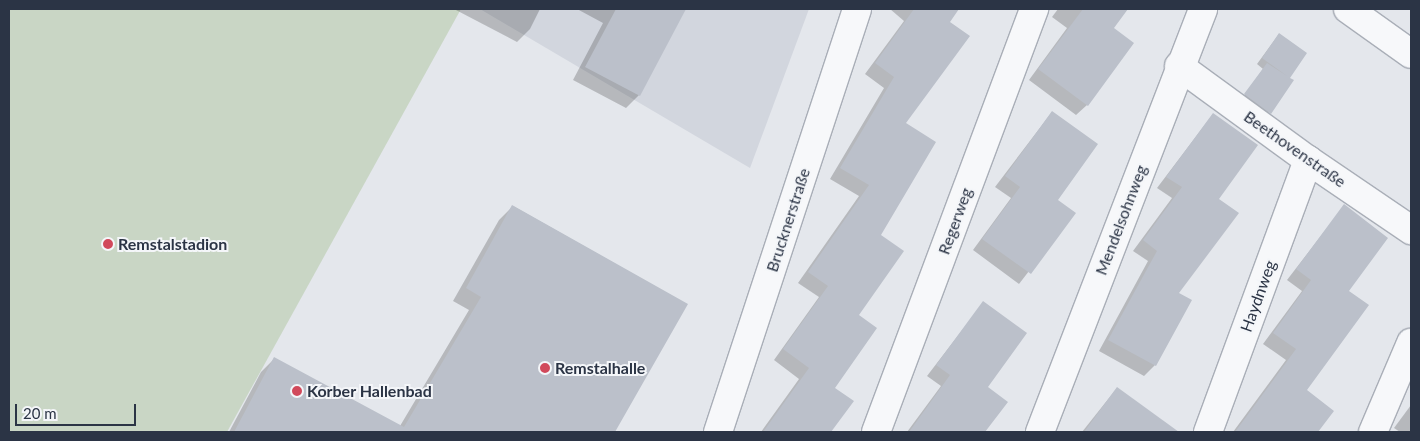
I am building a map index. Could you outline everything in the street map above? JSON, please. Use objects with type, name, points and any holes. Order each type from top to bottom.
[{"type":"street","name":"Brucknerstraße","points":[[718,432],[857,9]]},
{"type":"street","name":"Regerweg","points":[[876,432],[1034,9]]},
{"type":"street","name":"Mendelsohnweg","points":[[1040,432],[1179,66],[1203,9]]},
{"type":"street","points":[[1348,9],[1411,54]]},
{"type":"street","name":"Beethovenstraße","points":[[1179,66],[1308,160],[1411,230]]},
{"type":"street","name":"Haydnweg","points":[[1208,432],[1308,160]]},
{"type":"street","points":[[1373,432],[1411,343]]},
{"type":"shaded area","points":[[480,9],[809,9],[750,168]]},
{"type":"green space","name":"Remstalstadion","points":[[9,9],[461,9],[227,432],[9,432]]},
{"type":"building","points":[[616,9],[686,9],[640,96],[585,67]]},
{"type":"building","points":[[914,9],[959,9],[950,22],[970,36],[906,123],[936,142],[881,235],[904,251],[859,315],[877,328],[835,388],[854,401],[831,432],[763,432],[809,368],[783,349],[828,286],[808,272],[869,185],[840,168],[894,77],[875,63]]},
{"type":"building","points":[[1083,9],[1128,9],[1114,28],[1134,43],[1088,106],[1038,69]]},
{"type":"building","points":[[1279,33],[1307,53],[1290,78],[1294,80],[1271,114],[1244,94],[1267,63],[1287,76],[1262,58]]},
{"type":"building","points":[[1052,111],[1098,144],[1058,200],[1076,213],[1031,274],[982,239],[1020,187],[1005,176]]},
{"type":"building","points":[[1213,113],[1258,145],[1219,199],[1239,213],[1179,293],[1192,300],[1156,366],[1108,340],[1157,251],[1143,240],[1182,187],[1166,177]]},
{"type":"building","points":[[1344,204],[1388,238],[1349,291],[1369,305],[1307,390],[1334,411],[1318,432],[1235,432],[1296,349],[1273,333],[1311,280],[1296,269]]},
{"type":"building","name":"Remstalhalle","points":[[512,205],[688,304],[615,432],[234,432],[274,357],[404,427],[481,297],[466,288]]},
{"type":"building","points":[[983,301],[1027,333],[988,387],[1008,402],[985,432],[909,432],[950,375],[936,365]]},
{"type":"building","points":[[1117,387],[1179,432],[1084,432]]},
{"type":"place","name":"Remstalstadion","points":[[108,244]]},
{"type":"place","name":"Remstalhalle","points":[[545,368]]},
{"type":"place","name":"Korber Hallenbad","points":[[297,391]]}]
